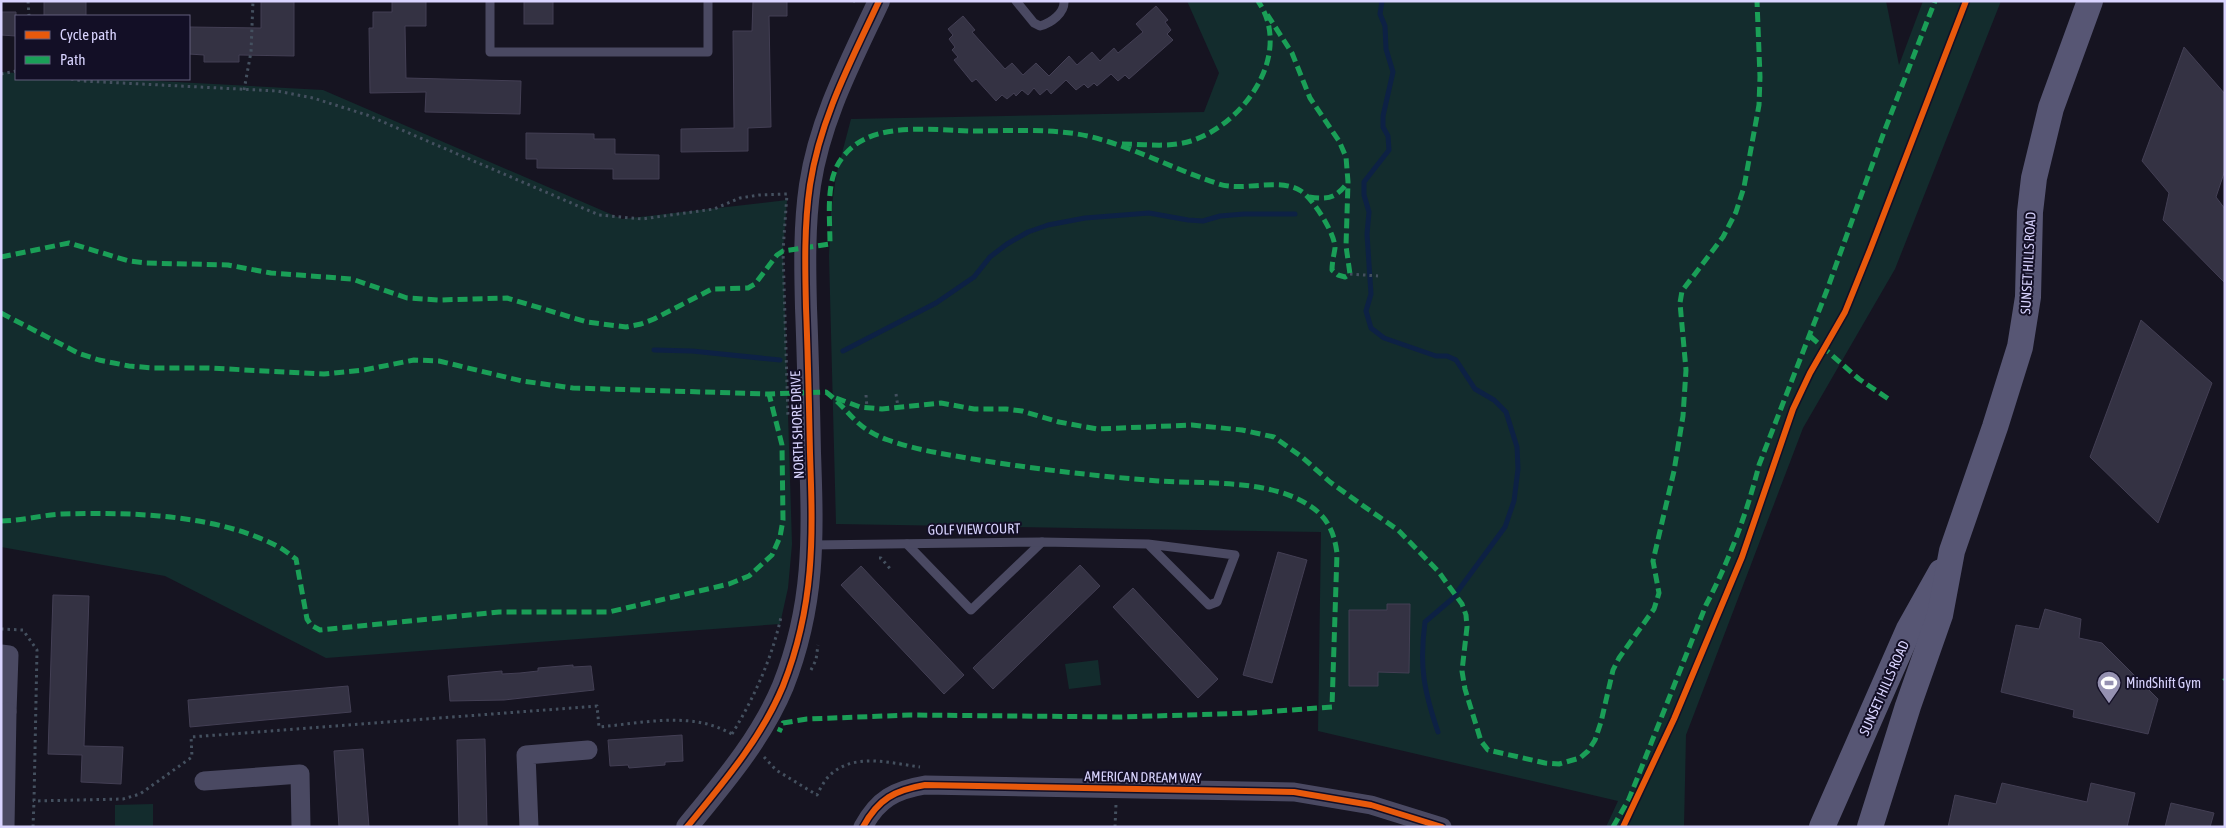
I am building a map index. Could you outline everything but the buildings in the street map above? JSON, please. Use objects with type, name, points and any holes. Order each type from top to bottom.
[{"type":"main road","name":"SUNSET HILLS ROAD","points":[[1870,827],[1908,706],[1940,615],[1952,552],[1996,427],[2020,347],[2028,297],[2030,212],[2034,178],[2051,108],[2090,1]]},
{"type":"main road","name":"SUNSET HILLS ROAD","points":[[1822,827],[1909,629],[1952,552]]},
{"type":"street","name":"NORTH SHORE DRIVE","points":[[687,827],[734,769],[741,740],[778,696],[795,652],[805,614],[811,574],[812,545],[805,266],[806,216],[816,152],[828,112],[879,1]]},
{"type":"street","points":[[1,654],[9,655],[4,712],[4,827]]},
{"type":"street","points":[[528,827],[526,755],[588,750]]},
{"type":"street","points":[[204,781],[300,774],[302,827]]},
{"type":"street","name":"AMERICAN DREAM WAY","points":[[863,827],[872,811],[884,800],[898,791],[926,785],[1294,792],[1371,805],[1439,826]]},
{"type":"lane","points":[[490,1],[490,52],[708,52],[708,1]]},
{"type":"lane","points":[[1016,1],[1034,23],[1040,26],[1047,24],[1055,18],[1063,9],[1064,1]]},
{"type":"lane","name":"GOLF VIEW COURT","points":[[907,544],[971,610],[1042,542]]},
{"type":"lane","name":"GOLF VIEW COURT","points":[[812,545],[1042,542],[1148,544],[1234,555],[1217,602],[1209,605],[1148,544]]},
{"type":"path","points":[[28,1],[28,15]]},
{"type":"path","points":[[244,90],[251,52],[253,1]]},
{"type":"path","points":[[1,74],[15,71]]},
{"type":"path","points":[[77,80],[277,91],[312,98],[367,115],[599,215],[642,219],[714,209],[740,198],[788,194]]},
{"type":"path","points":[[1350,274],[1378,276]]},
{"type":"path","points":[[787,393],[788,421]]},
{"type":"path","points":[[896,394],[898,406]]},
{"type":"path","points":[[866,396],[867,408]]},
{"type":"path","points":[[871,558],[881,558],[892,571]]},
{"type":"path","points":[[741,740],[782,615]]},
{"type":"path","points":[[1,629],[23,630],[37,650],[34,827]]},
{"type":"path","points":[[807,678],[816,660],[819,643]]},
{"type":"path","points":[[34,801],[123,799],[140,794],[192,757],[192,737],[597,706],[599,727],[687,719],[710,723],[741,740],[776,770],[816,795],[829,776],[845,765],[861,761],[928,768]]},
{"type":"green space","points":[[1187,1],[1886,1],[1899,65],[1923,1],[2001,1],[1895,269],[1803,428],[1686,735],[1684,827],[1606,827],[1618,801],[1318,731],[1321,532],[836,524],[829,256],[831,212],[836,176],[851,119],[1204,112],[1219,73]]},
{"type":"green space","points":[[1,72],[15,73],[15,80],[138,80],[323,90],[622,219],[787,200],[783,251],[792,544],[788,588],[780,624],[326,658],[165,576],[1,547]]},
{"type":"green space","points":[[1098,660],[1101,685],[1069,689],[1065,664]]},
{"type":"green space","points":[[153,804],[153,827],[115,827],[115,805]]},
{"type":"waterway","points":[[1382,1],[1380,14],[1385,26],[1386,49],[1393,72],[1383,116],[1383,127],[1388,136],[1389,150],[1364,182],[1364,195],[1369,212],[1367,234],[1371,294],[1366,311],[1371,328],[1384,338],[1436,356],[1447,356],[1456,360],[1475,389],[1494,400],[1506,412],[1517,447],[1518,469],[1514,501],[1505,527],[1452,599],[1425,622],[1423,638],[1424,678],[1429,704],[1438,732]]},
{"type":"waterway","points":[[843,351],[936,303],[974,277],[990,257],[1007,244],[1028,232],[1048,225],[1085,218],[1149,213],[1203,221],[1220,216],[1244,214],[1295,214]]},
{"type":"waterway","points":[[654,350],[692,351],[780,360]]},
{"type":"marked path","points":[[1122,144],[1166,145],[1191,141],[1211,132],[1229,119],[1245,103],[1258,84],[1267,64],[1270,43],[1268,22],[1258,1]]},
{"type":"marked path","points":[[836,398],[860,407],[882,409],[941,403],[974,409],[1006,409],[1097,429],[1192,425],[1242,430],[1274,437],[1302,457],[1330,482],[1398,530],[1438,571],[1462,604],[1466,615],[1467,627],[1462,671],[1465,689],[1481,741],[1488,750],[1545,763],[1559,764],[1580,758],[1588,751],[1595,740],[1613,670],[1619,658],[1654,609],[1659,593],[1653,561],[1674,471],[1683,416],[1686,370],[1680,303],[1682,291],[1723,237],[1736,212],[1744,187],[1759,105],[1760,77],[1757,1]]},
{"type":"marked path","points":[[1613,827],[1629,799],[1706,605],[1737,536],[1759,465],[1827,290],[1884,132],[1935,1]]},
{"type":"marked path","points":[[1,257],[69,243],[129,261],[228,265],[271,273],[352,279],[407,298],[439,300],[507,298],[587,322],[626,327],[654,319],[712,289],[748,288],[755,284],[777,255],[783,251],[830,244],[829,204],[831,184],[837,166],[843,157],[850,149],[863,140],[878,134],[904,130],[1030,130],[1074,133],[1088,136],[1138,152],[1219,184],[1229,186],[1282,185],[1301,191],[1317,209],[1331,234],[1335,248],[1332,270],[1338,275],[1345,277],[1350,274],[1346,246],[1348,182],[1346,157],[1339,141],[1310,98],[1292,53],[1265,11]]},
{"type":"marked path","points":[[1309,197],[1332,197],[1340,192],[1348,182]]},
{"type":"marked path","points":[[1,313],[78,353],[99,360],[129,366],[324,374],[364,370],[414,360],[439,361],[522,381],[573,388],[769,394],[826,392],[867,430],[888,440],[930,451],[1065,472],[1158,481],[1234,484],[1273,490],[1291,496],[1314,509],[1324,519],[1334,538],[1337,553],[1332,707],[1251,713],[1122,717],[910,715],[807,719],[783,723],[779,732]]},
{"type":"marked path","points":[[1810,336],[1859,379],[1890,400]]},
{"type":"marked path","points":[[1,521],[62,514],[144,515],[200,521],[253,535],[280,547],[296,559],[307,619],[311,625],[320,630],[499,612],[609,612],[729,584],[749,576],[772,555],[780,537],[783,520],[782,445],[769,394]]},
{"type":"cycle path","points":[[687,827],[740,760],[764,724],[783,686],[801,627],[810,571],[812,513],[805,277],[808,200],[815,161],[829,114],[879,1]]},
{"type":"cycle path","points":[[1623,827],[1674,719],[1742,557],[1793,409],[1810,373],[1845,312],[1966,1]]},
{"type":"cycle path","points":[[863,827],[875,809],[888,797],[925,785],[1294,792],[1371,805],[1442,827]]},
{"type":"place","name":"MindShift Gym","points":[[2109,704]]}]
